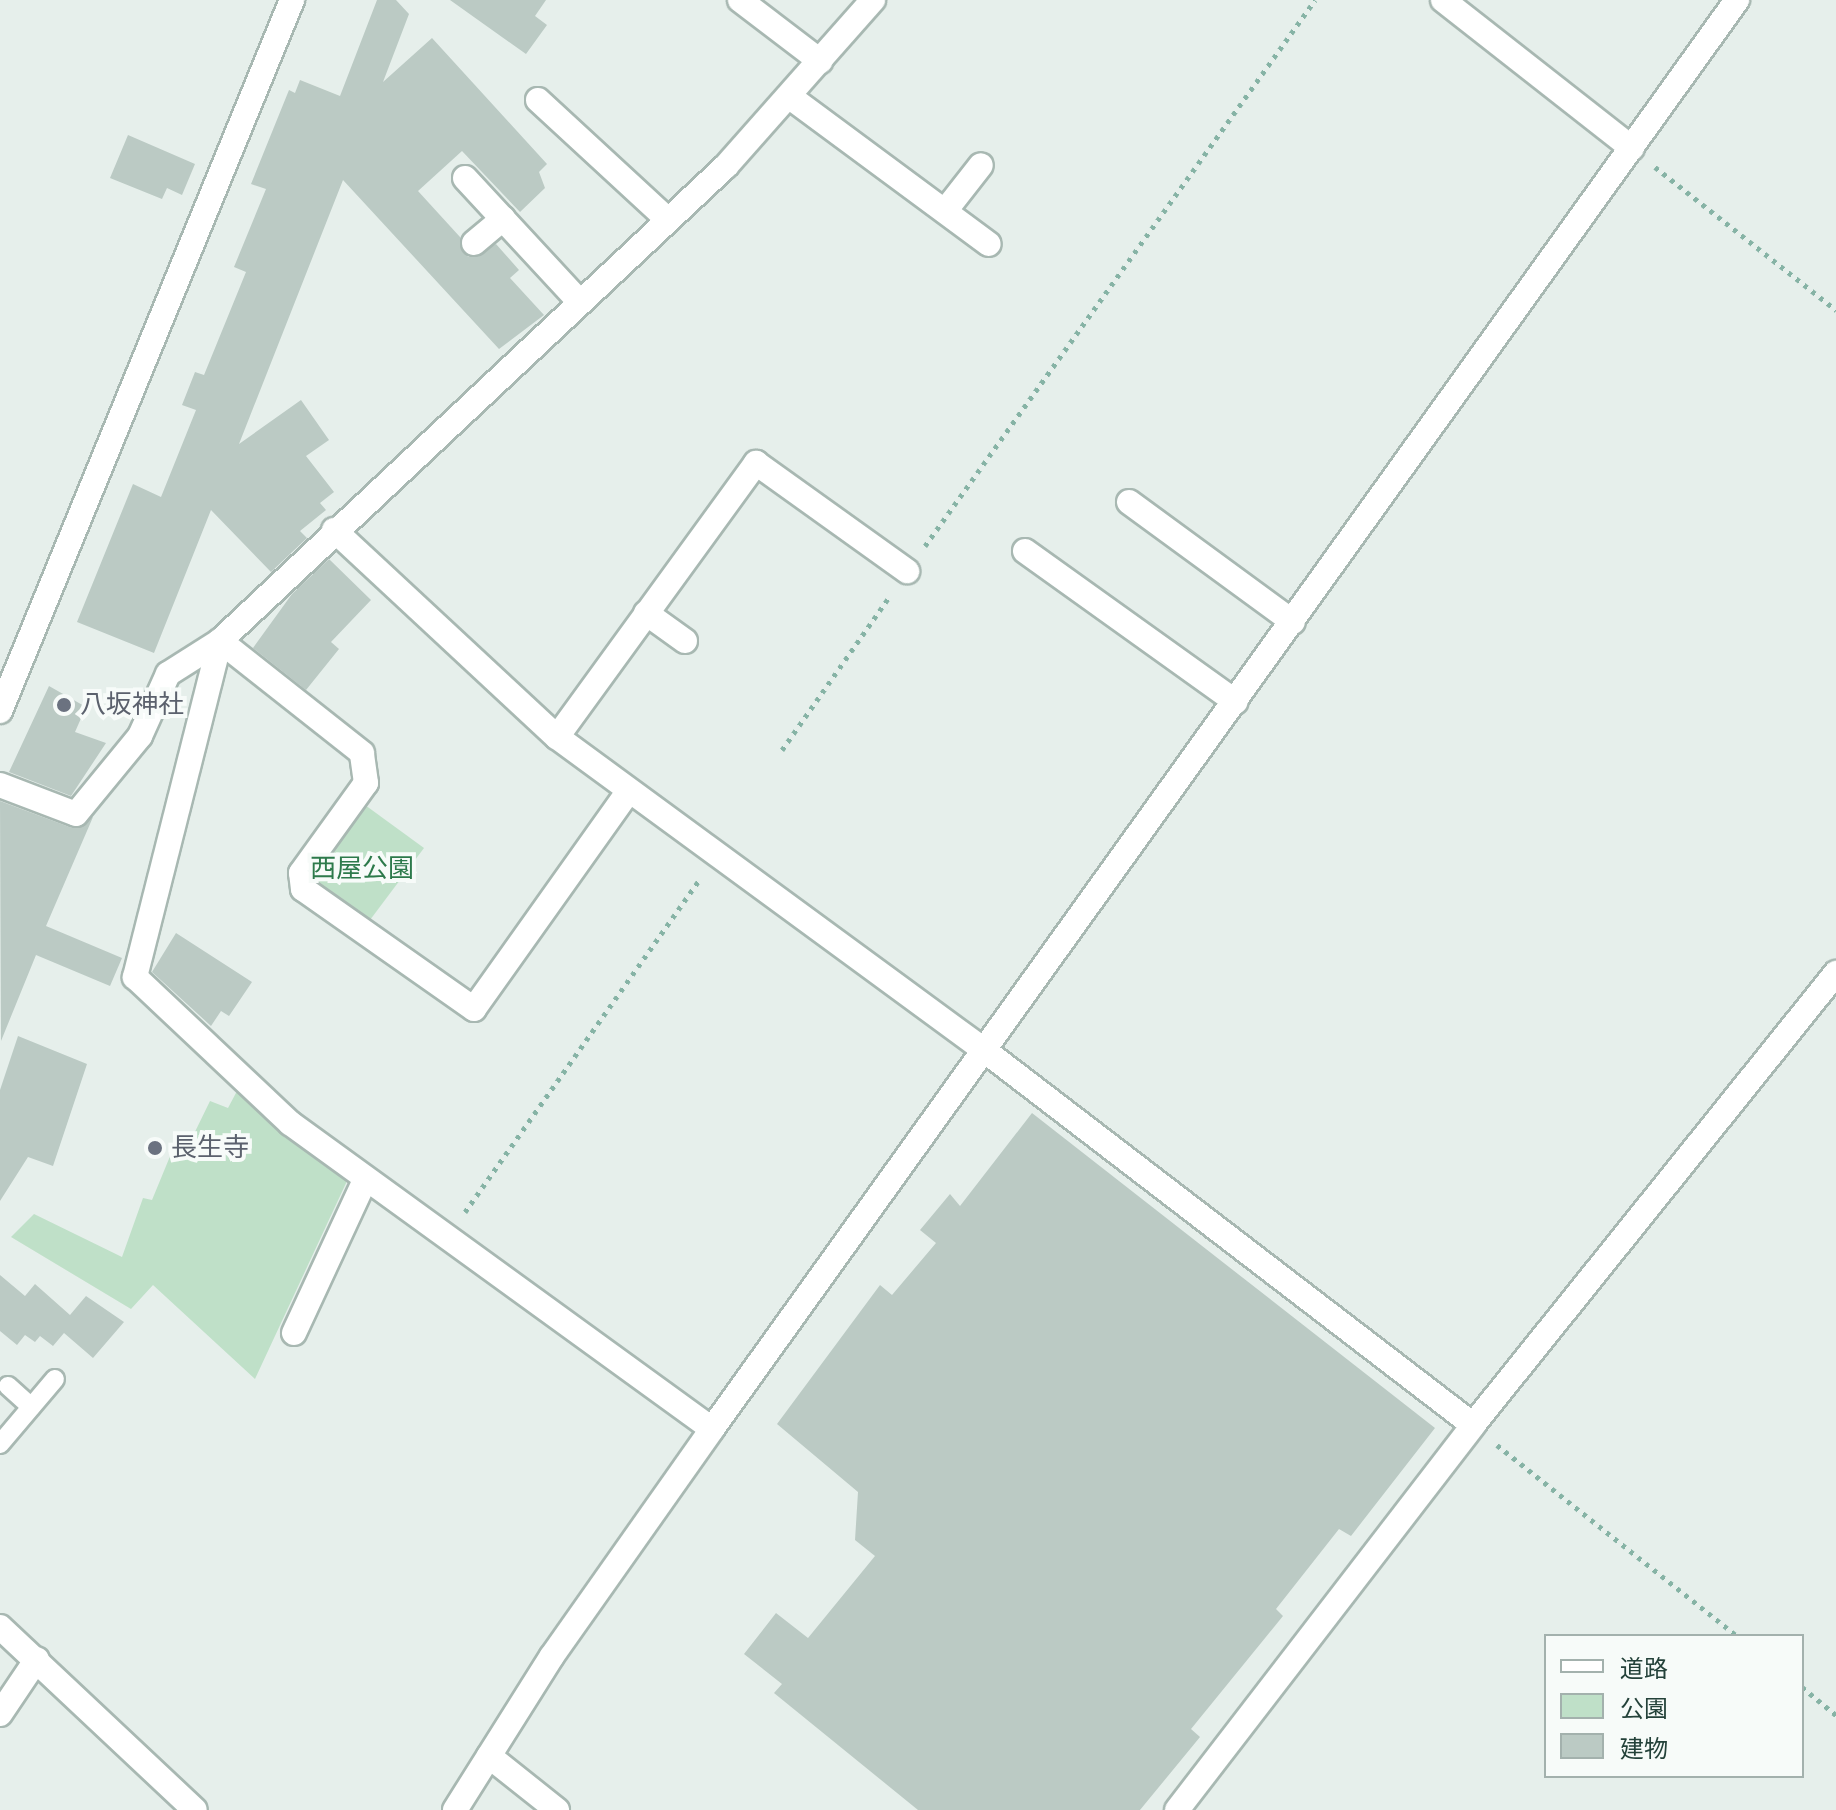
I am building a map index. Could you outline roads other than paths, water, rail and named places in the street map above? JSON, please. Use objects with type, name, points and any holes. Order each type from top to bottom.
[{"type":"street","points":[[0,711],[292,0]]},
{"type":"street","points":[[740,0],[820,61]]},
{"type":"street","points":[[0,785],[76,814],[140,736],[168,674],[220,641],[334,530],[668,220],[790,97],[873,0]]},
{"type":"street","points":[[1443,0],[1632,148]]},
{"type":"street","points":[[455,1810],[712,1429],[1737,0]]},
{"type":"street","points":[[790,97],[989,244]]},
{"type":"street","points":[[538,100],[668,220]]},
{"type":"street","points":[[945,211],[981,165]]},
{"type":"street","points":[[465,178],[580,302]]},
{"type":"street","points":[[474,243],[503,219]]},
{"type":"street","points":[[557,737],[756,463],[907,571]]},
{"type":"street","points":[[1129,502],[1293,622]]},
{"type":"street","points":[[334,530],[557,737],[984,1050],[1473,1425]]},
{"type":"street","points":[[1025,551],[1236,702]]},
{"type":"street","points":[[646,613],[685,641]]},
{"type":"street","points":[[220,641],[362,753],[366,783],[301,873],[303,889],[474,1009],[628,792]]},
{"type":"street","points":[[220,641],[135,977],[290,1123],[712,1429]]},
{"type":"street","points":[[1177,1810],[1473,1425],[1836,973]]},
{"type":"street","points":[[294,1333],[365,1180]]},
{"type":"street","points":[[0,1627],[195,1810]]},
{"type":"street","points":[[0,1714],[37,1659]]},
{"type":"street","points":[[489,1756],[557,1810]]},
{"type":"lane","points":[[0,1444],[55,1379]]},
{"type":"lane","points":[[8,1386],[31,1407]]},
{"type":"place","name":"八坂神社","points":[[64,705]]},
{"type":"place","name":"長生寺","points":[[155,1148]]},
{"type":"park label","name":"西屋公園","points":[[362,869]]}]
